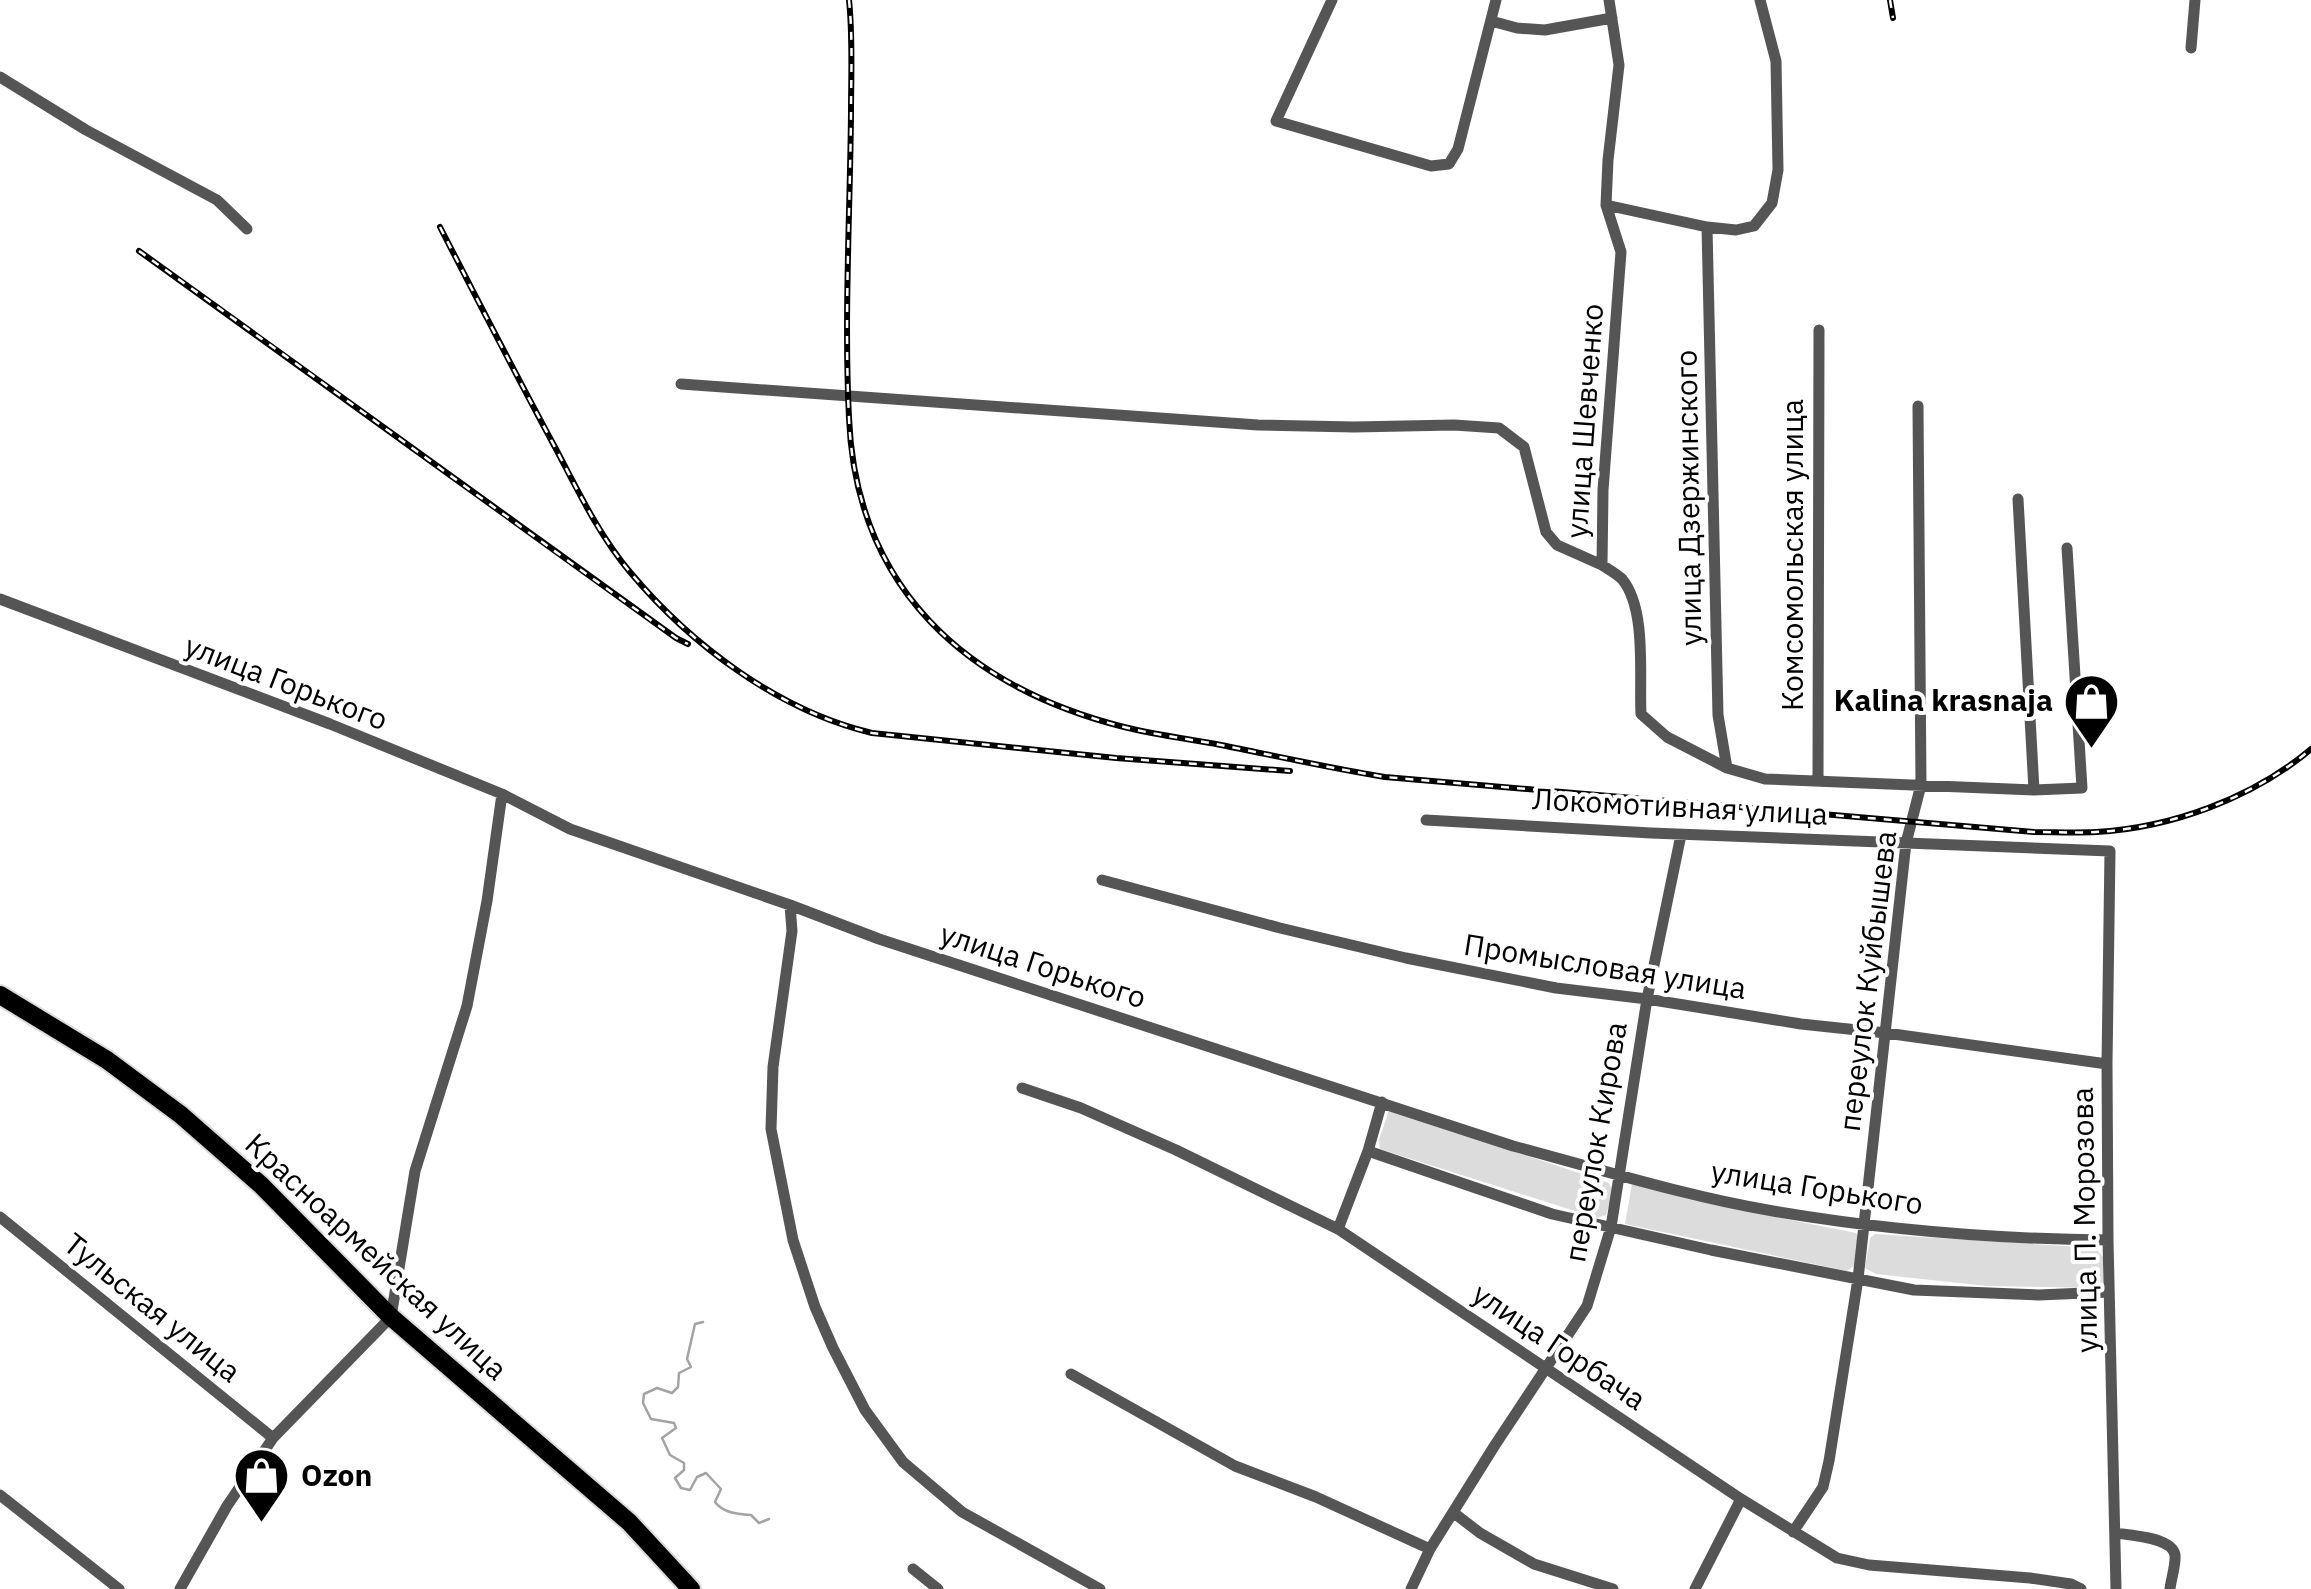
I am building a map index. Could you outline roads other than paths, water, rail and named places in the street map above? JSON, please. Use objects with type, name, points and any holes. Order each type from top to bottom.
[{"type":"main road","name":"Красноармейская улица","points":[[0,996],[107,1060],[181,1115],[260,1185],[391,1317],[630,1522],[691,1589]]},
{"type":"street","points":[[1332,0],[1276,121],[1430,166],[1449,164],[1458,149],[1496,0]]},
{"type":"street","points":[[1609,0],[1619,65],[1606,205],[1736,230],[1754,226],[1772,202],[1778,170],[1776,60],[1760,0]]},
{"type":"street","points":[[2191,48],[2195,0]]},
{"type":"street","points":[[1491,21],[1546,30],[1612,18]]},
{"type":"street","points":[[0,77],[86,130],[218,200],[246,229]]},
{"type":"street","name":"улица Шевченко","points":[[1606,205],[1622,252],[1603,490],[1602,565],[1621,578],[1634,601],[1639,632],[1641,714],[1667,736],[1727,768]]},
{"type":"street","name":"улица Дзержинского","points":[[1707,227],[1718,716],[1727,768]]},
{"type":"street","name":"Комсомольская улица","points":[[1818,780],[1819,330]]},
{"type":"street","points":[[682,384],[1258,425],[1499,428],[1524,447],[1546,532],[1558,544],[1602,565]]},
{"type":"street","name":"переулок Куйбышева","points":[[1794,1532],[1823,1487],[1829,1461],[1858,1279],[1906,843],[1921,785],[1918,406]]},
{"type":"street","points":[[2018,499],[2034,790]]},
{"type":"street","points":[[1727,768],[1765,779],[2034,790],[2082,788],[2067,548]]},
{"type":"street","name":"улица Горького","points":[[0,599],[330,724],[502,794],[570,829],[913,950],[1513,1146],[1771,1210],[1995,1237],[2108,1240]]},
{"type":"street","points":[[180,1589],[227,1506],[273,1438],[391,1317],[416,1171],[467,1006],[502,794]]},
{"type":"street","name":"Локомотивная улица","points":[[1426,820],[2110,851]]},
{"type":"street","name":"переулок Кирова","points":[[1411,1589],[1430,1549],[1494,1445],[1588,1306],[1611,1226],[1647,999],[1680,834]]},
{"type":"street","name":"улица П. Морозова","points":[[2110,851],[2108,1240],[2116,1589]]},
{"type":"street","name":"Промысловая улица","points":[[1102,880],[1406,958],[1556,988],[2107,1064]]},
{"type":"street","points":[[790,905],[792,932],[773,1067],[772,1129],[794,1240],[833,1348],[865,1410],[903,1462],[962,1512],[1100,1589]]},
{"type":"street","name":"улица Горбача","points":[[1022,1088],[1082,1108],[1338,1229],[1837,1558],[1869,1564],[1989,1572],[2071,1584],[2081,1589]]},
{"type":"street","points":[[1338,1229],[1368,1152],[1382,1102]]},
{"type":"street","points":[[1368,1152],[1552,1214],[1914,1290],[2039,1296],[2109,1292]]},
{"type":"street","name":"Тульская улица","points":[[0,1217],[273,1438]]},
{"type":"street","points":[[1072,1374],[1235,1466],[1316,1497],[1430,1549]]},
{"type":"street","points":[[0,1495],[119,1589]]},
{"type":"street","points":[[1696,1589],[1741,1498]]},
{"type":"street","points":[[1454,1513],[1534,1564],[1613,1589]]},
{"type":"street","points":[[2115,1532],[2151,1538],[2172,1549],[2175,1554],[2170,1589]]},
{"type":"street","points":[[913,1568],[938,1589]]},
{"type":"waterway","points":[[703,1322],[695,1324],[687,1359],[691,1367],[679,1373],[678,1387],[672,1393],[657,1388],[644,1394],[643,1403],[651,1419],[674,1423],[676,1428],[662,1438],[670,1455],[684,1463],[684,1470],[675,1478],[681,1488],[690,1490],[697,1477],[706,1473],[721,1489],[715,1502],[722,1509],[751,1515],[759,1523],[769,1519]]},
{"type":"railway","points":[[849,0],[848,380],[856,478],[873,532],[897,580],[930,621],[969,656],[1015,686],[1067,709],[1124,727],[1385,777],[2034,832],[2124,829],[2182,817],[2237,796],[2311,749]]},
{"type":"railway","points":[[1890,0],[1893,18]]},
{"type":"railway","points":[[440,227],[608,543],[680,625],[739,672],[804,709],[872,733],[1290,771]]},
{"type":"railway","points":[[139,251],[688,644]]},
{"type":"place","name":"Kalina krasnaja","points":[[2092,750]]},
{"type":"place","name":"Ozon","points":[[262,1525]]}]
